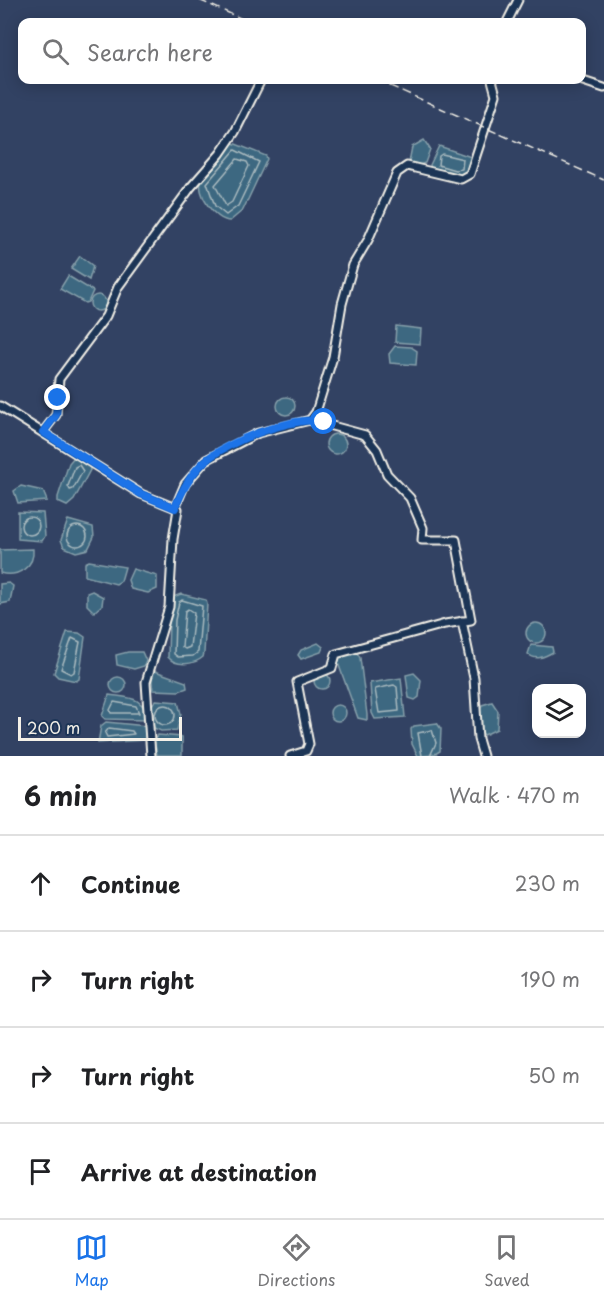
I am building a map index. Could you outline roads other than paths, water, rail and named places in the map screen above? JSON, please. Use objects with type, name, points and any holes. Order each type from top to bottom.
[{"type":"street","points":[[509,18],[518,0]]},
{"type":"street","points":[[586,82],[604,88]]},
{"type":"street","points":[[43,432],[56,415],[59,379],[106,316],[118,287],[191,187],[220,154],[235,132],[259,84]]},
{"type":"street","points":[[310,420],[316,412],[333,357],[342,304],[353,265],[368,240],[397,173],[407,166],[461,179],[471,174],[496,95],[493,84]]},
{"type":"street","points":[[0,406],[141,494],[178,510],[173,539],[169,607],[146,682],[151,756]]},
{"type":"street","points":[[175,508],[185,484],[206,460],[258,433],[310,420],[365,435],[377,450],[387,474],[410,498],[423,528],[422,540],[456,540],[471,620],[445,624],[336,654],[332,668],[297,682],[309,744],[306,751],[290,756]]},
{"type":"street","points":[[462,621],[474,678],[478,739],[483,756]]},
{"type":"water","points":[[424,140],[430,149],[425,163],[419,165],[409,162],[412,147]]},
{"type":"water","points":[[233,143],[266,156],[267,159],[243,210],[230,221],[218,216],[208,205],[201,191],[201,185],[207,172]]},
{"type":"water","points":[[439,146],[471,157],[466,174],[461,176],[431,169],[430,165]]},
{"type":"water","points":[[80,256],[93,266],[89,280],[71,269]]},
{"type":"water","points":[[68,276],[93,291],[88,302],[85,303],[60,289]]},
{"type":"water","points":[[98,295],[104,297],[106,303],[104,309],[98,311],[92,309],[90,303],[92,297]]},
{"type":"water","points":[[396,326],[421,329],[420,344],[395,342]]},
{"type":"water","points":[[395,346],[411,347],[417,351],[416,365],[390,363],[389,354]]},
{"type":"water","points":[[286,397],[292,400],[295,406],[292,412],[286,415],[280,412],[277,406],[280,400]]},
{"type":"water","points":[[336,434],[343,437],[346,444],[343,451],[336,454],[329,451],[326,444],[329,437]]},
{"type":"water","points":[[75,456],[89,464],[90,470],[74,500],[67,506],[58,502],[58,497],[69,463]]},
{"type":"water","points":[[21,486],[43,491],[47,501],[18,503],[14,491]]},
{"type":"water","points":[[18,512],[43,513],[45,536],[42,541],[18,539]]},
{"type":"water","points":[[68,520],[93,527],[94,537],[88,549],[76,552],[64,547],[61,540]]},
{"type":"water","points":[[33,549],[31,561],[24,570],[13,574],[0,573],[0,550]]},
{"type":"water","points":[[89,561],[125,567],[121,581],[116,584],[85,576],[85,563]]},
{"type":"water","points":[[133,569],[157,576],[157,589],[148,593],[131,589],[128,580]]},
{"type":"water","points":[[9,583],[13,586],[10,602],[0,604],[0,584]]},
{"type":"water","points":[[92,591],[103,597],[102,605],[94,612],[87,605],[87,593]]},
{"type":"water","points":[[181,594],[206,600],[207,604],[203,657],[185,664],[180,664],[168,657],[169,620],[173,597]]},
{"type":"water","points":[[532,623],[540,623],[546,629],[546,637],[540,643],[532,643],[526,637],[526,629]]},
{"type":"water","points":[[67,632],[79,633],[85,637],[79,679],[76,681],[58,677],[54,673]]},
{"type":"water","points":[[318,643],[323,647],[321,652],[301,659],[298,655],[301,650]]},
{"type":"water","points":[[531,645],[552,647],[553,652],[537,658],[528,654]]},
{"type":"water","points":[[356,651],[360,658],[367,720],[358,718],[337,660],[339,656]]},
{"type":"water","points":[[142,652],[146,661],[144,666],[134,669],[117,665],[116,655]]},
{"type":"water","points":[[155,671],[186,682],[187,688],[179,691],[153,690],[151,673]]},
{"type":"water","points":[[322,673],[330,681],[322,689],[314,681]]},
{"type":"water","points":[[414,673],[421,680],[419,697],[415,700],[409,698],[406,675]]},
{"type":"water","points":[[118,677],[124,679],[126,685],[124,691],[118,693],[112,691],[110,685],[112,679]]},
{"type":"water","points":[[401,678],[405,717],[375,719],[372,713],[370,683]]},
{"type":"water","points":[[109,695],[139,702],[143,706],[146,720],[105,719],[102,716]]},
{"type":"water","points":[[156,700],[178,702],[181,714],[177,730],[161,731],[154,728],[151,713]]},
{"type":"water","points":[[492,702],[498,711],[497,729],[484,735],[479,716],[482,705]]},
{"type":"water","points":[[338,705],[346,713],[338,721],[330,713]]},
{"type":"water","points":[[106,722],[146,726],[146,740],[98,743],[101,726]]},
{"type":"water","points":[[437,723],[441,729],[440,751],[433,755],[418,756],[412,744],[411,729],[414,726]]},
{"type":"water","points":[[158,735],[182,737],[182,755],[157,755],[154,740]]},
{"type":"railway","points":[[199,0],[240,18]]},
{"type":"railway","points":[[386,84],[604,180]]}]
